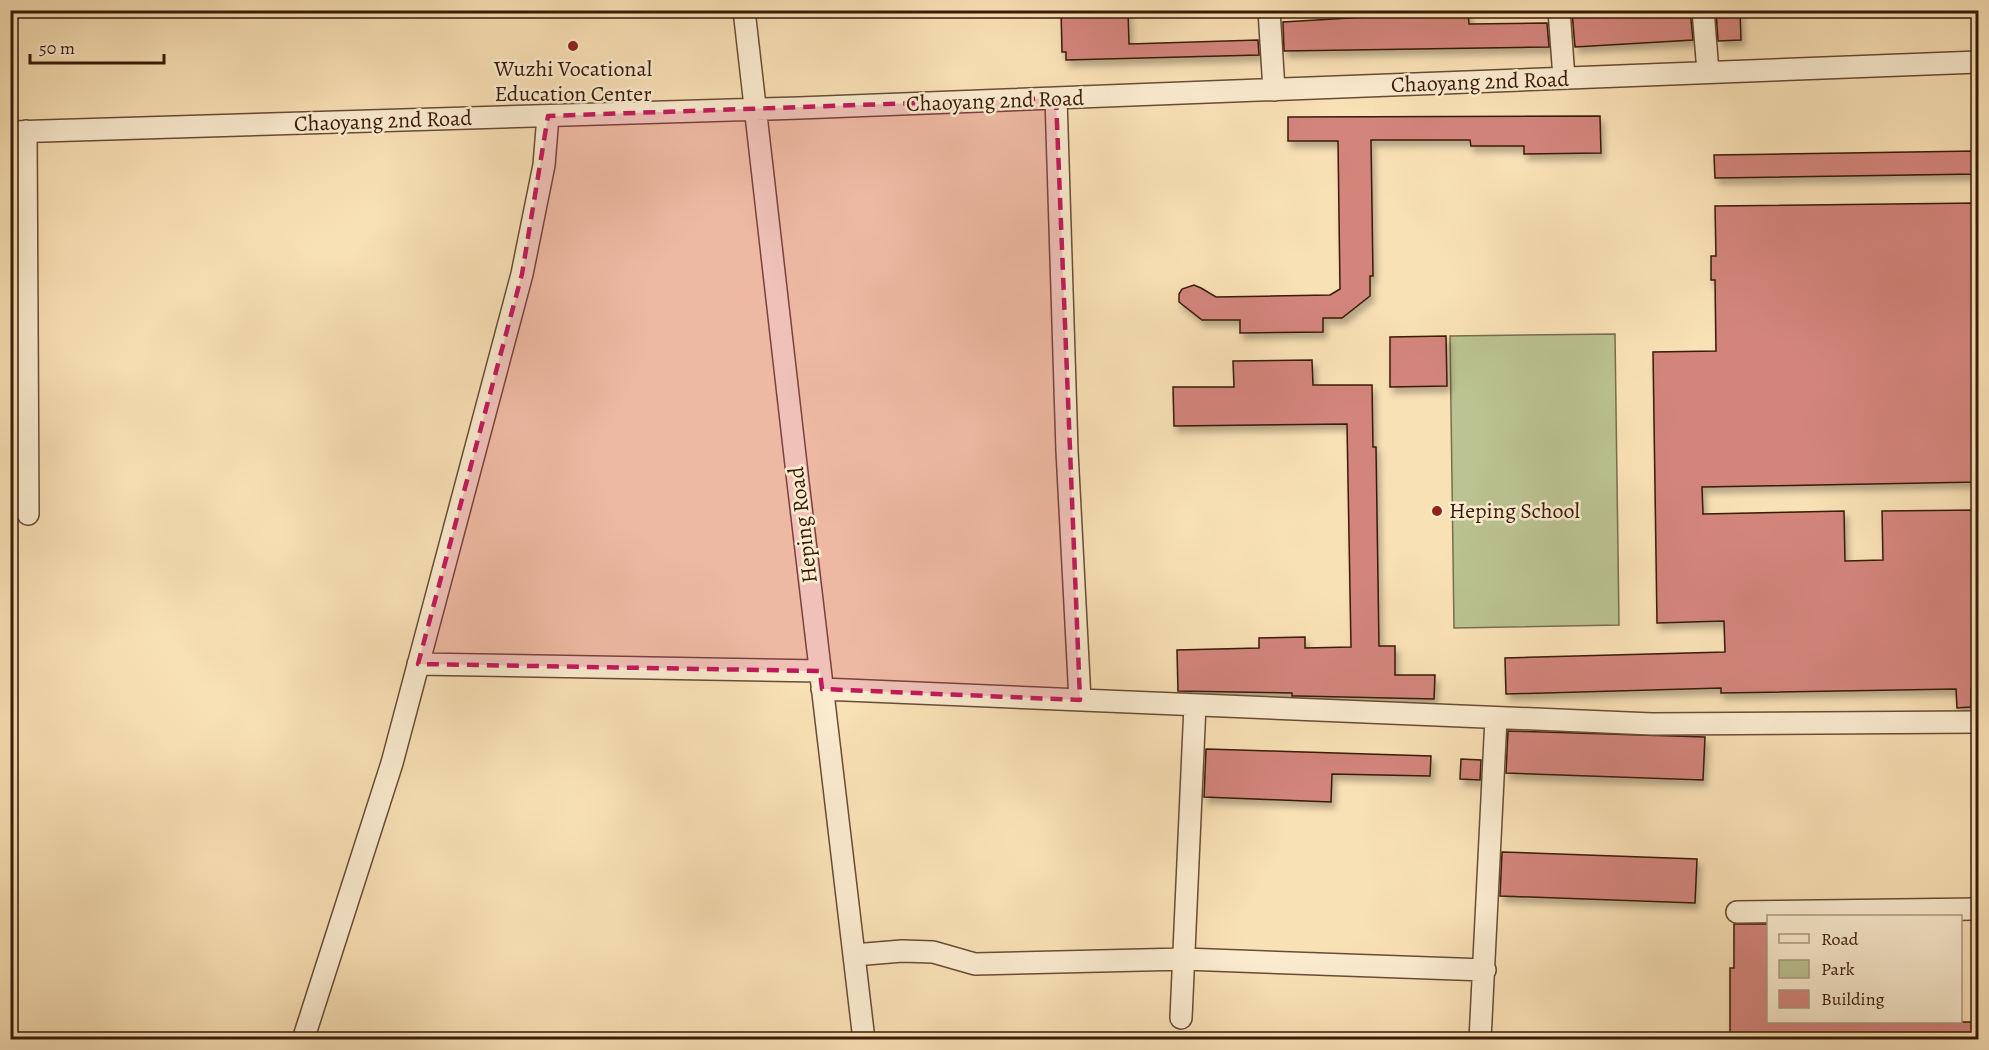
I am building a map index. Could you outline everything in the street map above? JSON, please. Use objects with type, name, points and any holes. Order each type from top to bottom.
[{"type":"street","name":"Heping Road","points":[[744,10],[864,1040]]},
{"type":"street","points":[[1269,10],[1274,90]]},
{"type":"street","points":[[1559,10],[1564,78]]},
{"type":"street","points":[[1703,10],[1708,72]]},
{"type":"street","name":"Chaoyang 2nd Road","points":[[18,131],[755,109],[1978,62]]},
{"type":"street","points":[[1056,98],[1067,452],[1080,700]]},
{"type":"street","points":[[303,1040],[392,763],[522,274],[544,165],[548,116]]},
{"type":"street","points":[[18,131],[28,514]]},
{"type":"street","points":[[418,664],[821,680],[1080,700],[1652,724],[1978,722]]},
{"type":"street","points":[[1181,1018],[1195,705]]},
{"type":"street","points":[[1480,1040],[1496,718]]},
{"type":"street","points":[[1737,912],[1978,909]]},
{"type":"street","points":[[854,955],[902,951],[933,952],[975,964],[1184,959],[1485,970]]},
{"type":"highlighted area","points":[[1056,98],[1080,700],[822,689],[820,671],[418,664],[522,274],[548,116]]},
{"type":"green space","points":[[1615,334],[1619,625],[1454,628],[1450,336]]},
{"type":"building","points":[[1061,10],[1128,10],[1129,44],[1258,40],[1259,55],[1066,60],[1066,52],[1062,52]]},
{"type":"building","points":[[1690,10],[1693,40],[1575,47],[1572,12]]},
{"type":"building","points":[[1716,10],[1740,10],[1741,40],[1718,41]]},
{"type":"building","points":[[1468,11],[1469,24],[1547,23],[1549,47],[1284,51],[1283,22]]},
{"type":"building","points":[[1600,116],[1601,153],[1524,154],[1524,146],[1471,146],[1470,140],[1371,140],[1373,276],[1370,276],[1370,296],[1342,318],[1323,318],[1323,332],[1240,333],[1240,320],[1202,320],[1179,302],[1182,289],[1194,285],[1216,297],[1330,295],[1340,289],[1338,141],[1288,141],[1288,117]]},
{"type":"building","points":[[1976,151],[1976,174],[1715,178],[1714,155]]},
{"type":"building","points":[[1978,203],[1978,482],[1702,487],[1703,514],[1844,511],[1845,561],[1883,560],[1882,511],[1978,510],[1978,689],[1971,689],[1971,707],[1957,708],[1956,689],[1721,693],[1721,688],[1506,694],[1505,658],[1725,652],[1724,621],[1657,623],[1653,352],[1716,351],[1715,280],[1711,280],[1711,256],[1716,256],[1715,206]]},
{"type":"building","points":[[1446,336],[1447,386],[1390,387],[1390,337]]},
{"type":"building","points":[[1312,360],[1313,385],[1372,385],[1373,447],[1376,447],[1379,646],[1395,646],[1395,675],[1435,675],[1434,699],[1178,691],[1177,650],[1259,648],[1259,638],[1305,637],[1305,648],[1351,647],[1347,424],[1174,426],[1173,387],[1234,387],[1233,361]]},
{"type":"building","points":[[1508,731],[1705,737],[1703,780],[1506,773]]},
{"type":"building","points":[[1206,749],[1431,756],[1430,776],[1332,774],[1331,802],[1204,797]]},
{"type":"building","points":[[1461,759],[1481,760],[1480,780],[1460,779]]},
{"type":"building","points":[[1502,852],[1697,859],[1695,903],[1500,896]]},
{"type":"building","points":[[1734,924],[1767,924],[1767,1023],[1978,1022],[1978,1040],[1730,1040],[1730,968],[1734,968]]},
{"type":"place","name":"Wuzhi Vocational Education Center","points":[[573,46]]},
{"type":"place","name":"Heping School","points":[[1437,511]]}]
